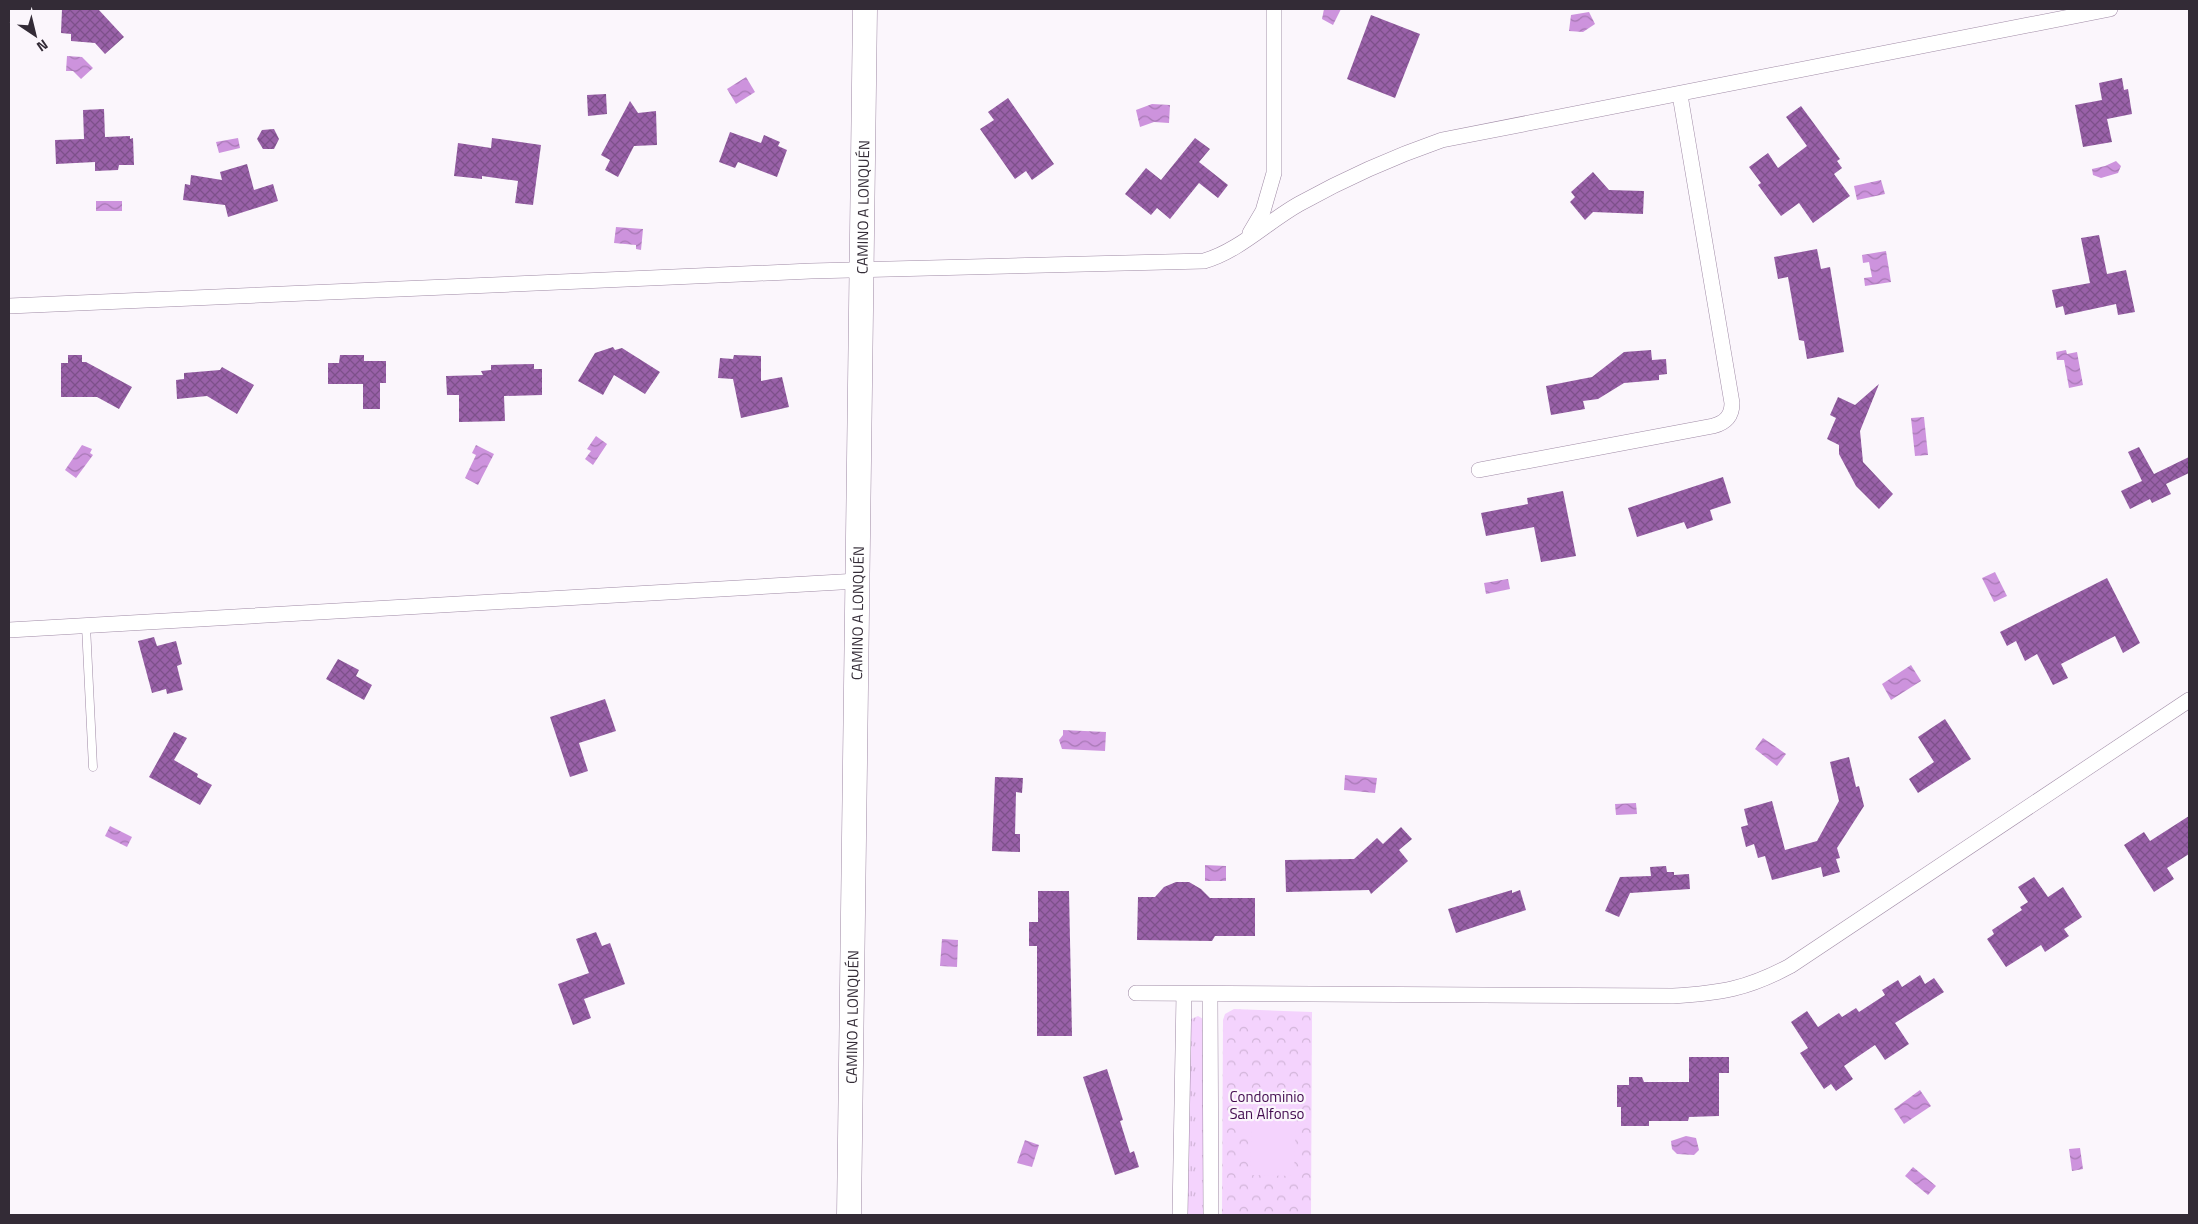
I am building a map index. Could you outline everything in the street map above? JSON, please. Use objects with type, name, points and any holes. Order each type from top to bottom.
[{"type":"main road","name":"CAMINO A LONQUÉN","points":[[849,1215],[865,9]]},
{"type":"street","points":[[1246,238],[1263,210],[1274,172],[1274,9]]},
{"type":"street","points":[[9,306],[862,269],[1191,262],[1224,254],[1283,214],[1329,189],[1426,145],[1477,132],[1680,95],[2110,9]]},
{"type":"street","points":[[1479,470],[1713,426],[1723,422],[1730,415],[1732,403],[1680,95]]},
{"type":"street","points":[[9,630],[858,581]]},
{"type":"street","points":[[1136,993],[1673,996],[1739,989],[1768,978],[1790,966],[2189,700]]},
{"type":"street","points":[[1180,1215],[1184,994]]},
{"type":"street","points":[[1210,994],[1211,1215]]},
{"type":"lane","points":[[86,626],[93,767]]},
{"type":"green space","name":"Condominio San Alfonso","points":[[1234,1009],[1312,1012],[1311,1215],[1222,1215],[1223,1020],[1225,1014]]},
{"type":"green space","points":[[1198,1016],[1205,1020],[1205,1215],[1187,1215],[1191,1019]]},
{"type":"green space","points":[[1253,1087],[1297,1088],[1294,1176],[1250,1175]]},
{"type":"water","points":[[1324,9],[1341,9],[1333,25],[1322,19]]},
{"type":"water","points":[[1589,12],[1595,24],[1583,32],[1569,31],[1571,15]]},
{"type":"water","points":[[67,56],[82,57],[93,68],[81,79],[73,71],[66,71]]},
{"type":"water","points":[[746,77],[755,92],[736,104],[727,89]]},
{"type":"water","points":[[1152,104],[1170,105],[1169,123],[1154,122],[1140,127],[1136,110]]},
{"type":"water","points":[[238,138],[240,148],[219,153],[216,142]]},
{"type":"water","points":[[2116,161],[2121,166],[2118,173],[2101,178],[2093,175],[2092,169]]},
{"type":"water","points":[[1881,180],[1885,194],[1857,200],[1854,186]]},
{"type":"water","points":[[96,201],[122,201],[122,211],[96,211]]},
{"type":"water","points":[[616,227],[643,229],[641,250],[636,249],[636,245],[614,243]]},
{"type":"water","points":[[1886,251],[1891,282],[1865,286],[1864,278],[1872,277],[1869,262],[1863,263],[1862,255]]},
{"type":"water","points":[[2066,350],[2067,354],[2077,352],[2083,385],[2069,388],[2064,360],[2057,360],[2056,352]]},
{"type":"water","points":[[1924,417],[1928,455],[1915,456],[1911,418]]},
{"type":"water","points":[[596,436],[607,444],[593,465],[585,459],[591,451],[587,449]]},
{"type":"water","points":[[82,445],[92,449],[90,453],[93,455],[76,478],[65,470]]},
{"type":"water","points":[[476,445],[494,454],[478,485],[465,478],[476,455],[472,453]]},
{"type":"water","points":[[1995,572],[2007,596],[1994,602],[1982,578]]},
{"type":"water","points":[[1508,579],[1510,589],[1486,594],[1484,583]]},
{"type":"water","points":[[1911,665],[1921,681],[1891,700],[1882,684]]},
{"type":"water","points":[[1063,730],[1106,732],[1105,751],[1062,749],[1059,740],[1063,735]]},
{"type":"water","points":[[1763,738],[1786,754],[1777,766],[1755,749]]},
{"type":"water","points":[[1345,775],[1377,778],[1375,793],[1344,790]]},
{"type":"water","points":[[1636,803],[1637,814],[1616,815],[1615,804]]},
{"type":"water","points":[[110,826],[132,837],[127,847],[105,836]]},
{"type":"water","points":[[1205,865],[1226,866],[1226,881],[1205,881]]},
{"type":"water","points":[[942,939],[958,940],[957,967],[940,966]]},
{"type":"water","points":[[1920,1090],[1931,1106],[1904,1124],[1894,1109]]},
{"type":"water","points":[[1686,1136],[1696,1138],[1699,1150],[1694,1155],[1677,1154],[1672,1149],[1671,1141]]},
{"type":"water","points":[[1025,1140],[1039,1145],[1032,1167],[1017,1163]]},
{"type":"water","points":[[2080,1148],[2083,1169],[2072,1171],[2069,1149]]},
{"type":"water","points":[[1913,1167],[1936,1186],[1928,1195],[1905,1176]]},
{"type":"building","points":[[62,9],[98,9],[124,37],[105,54],[95,43],[71,41],[71,34],[61,33]]},
{"type":"building","points":[[1371,15],[1420,34],[1395,98],[1347,79]]},
{"type":"building","points":[[2122,78],[2124,90],[2128,89],[2132,114],[2107,119],[2112,142],[2083,147],[2075,105],[2102,100],[2099,83]]},
{"type":"building","points":[[606,94],[607,114],[588,116],[587,95]]},
{"type":"building","points":[[1008,98],[1054,164],[1032,180],[1026,171],[1015,179],[980,129],[994,120],[988,112]]},
{"type":"building","points":[[630,101],[638,113],[656,111],[657,145],[634,146],[618,177],[605,170],[610,160],[601,155]]},
{"type":"building","points":[[1801,106],[1840,159],[1837,161],[1842,168],[1834,174],[1850,196],[1813,223],[1799,203],[1781,216],[1758,185],[1761,183],[1749,167],[1768,153],[1778,168],[1807,146],[1786,117]]},
{"type":"building","points":[[104,109],[105,137],[130,136],[130,139],[133,138],[134,165],[119,165],[118,170],[95,171],[95,162],[56,164],[55,140],[84,139],[83,110]]},
{"type":"building","points":[[274,129],[279,139],[274,149],[263,149],[257,139],[262,130]]},
{"type":"building","points":[[730,132],[761,143],[764,135],[780,142],[778,146],[787,150],[777,177],[738,162],[735,168],[719,162]]},
{"type":"building","points":[[492,138],[541,145],[533,205],[515,203],[518,181],[482,176],[482,179],[454,176],[458,143],[491,148]]},
{"type":"building","points":[[1195,138],[1210,149],[1199,162],[1228,185],[1218,198],[1199,183],[1170,219],[1157,208],[1151,215],[1125,194],[1146,168],[1161,180]]},
{"type":"building","points":[[247,164],[254,190],[273,184],[278,201],[228,217],[225,205],[183,200],[185,184],[190,185],[191,175],[222,180],[220,172]]},
{"type":"building","points":[[1593,172],[1609,190],[1644,191],[1643,214],[1593,212],[1585,220],[1570,202],[1575,197],[1571,192]]},
{"type":"building","points":[[2099,235],[2107,274],[2126,270],[2135,312],[2118,315],[2116,304],[2065,315],[2063,306],[2056,308],[2052,290],[2090,283],[2081,238]]},
{"type":"building","points":[[1817,249],[1821,269],[1830,267],[1844,352],[1807,359],[1804,341],[1799,340],[1788,277],[1778,279],[1774,257]]},
{"type":"building","points":[[613,347],[615,350],[622,348],[660,372],[645,394],[614,375],[603,395],[578,381],[595,353]]},
{"type":"building","points":[[1651,350],[1652,360],[1666,359],[1667,374],[1659,375],[1659,380],[1624,383],[1598,399],[1583,401],[1585,409],[1551,415],[1546,386],[1592,377],[1624,352]]},
{"type":"building","points":[[68,355],[82,355],[82,362],[86,362],[132,387],[119,409],[97,397],[61,397],[61,363],[68,363]]},
{"type":"building","points":[[340,355],[364,355],[364,361],[386,361],[386,383],[380,383],[380,409],[363,409],[363,384],[328,384],[328,363],[339,363]]},
{"type":"building","points":[[734,355],[761,356],[761,381],[782,377],[789,407],[741,418],[733,379],[718,378],[720,358],[733,359]]},
{"type":"building","points":[[534,364],[534,369],[542,369],[542,395],[504,396],[505,421],[459,422],[459,395],[447,395],[446,376],[483,375],[481,371],[491,370],[491,365]]},
{"type":"building","points":[[222,367],[254,385],[237,414],[207,396],[177,399],[176,380],[184,379],[184,373],[220,370]]},
{"type":"building","points":[[1879,384],[1860,431],[1863,462],[1893,494],[1879,509],[1856,486],[1839,454],[1839,445],[1827,439],[1836,418],[1830,415],[1838,397],[1855,405]]},
{"type":"building","points":[[2139,447],[2154,474],[2189,457],[2189,473],[2166,484],[2171,494],[2152,503],[2150,499],[2130,509],[2121,491],[2142,481],[2128,452]]},
{"type":"building","points":[[1723,477],[1731,503],[1710,510],[1713,520],[1687,529],[1684,522],[1637,537],[1628,508]]},
{"type":"building","points":[[1563,491],[1576,556],[1541,562],[1534,527],[1486,536],[1481,513],[1528,504],[1527,498]]},
{"type":"building","points":[[2107,578],[2140,643],[2123,653],[2115,636],[2061,664],[2068,678],[2053,685],[2037,654],[2025,661],[2016,641],[2007,646],[2000,632]]},
{"type":"building","points":[[154,637],[157,646],[176,641],[182,664],[177,666],[183,690],[167,694],[166,689],[152,693],[138,641]]},
{"type":"building","points":[[338,659],[359,670],[356,676],[372,685],[364,700],[326,679]]},
{"type":"building","points":[[605,699],[616,731],[579,743],[588,771],[570,777],[550,717]]},
{"type":"building","points":[[1945,719],[1971,759],[1918,793],[1909,779],[1934,762],[1918,737]]},
{"type":"building","points":[[174,732],[187,738],[174,760],[198,774],[197,777],[212,785],[200,805],[149,777]]},
{"type":"building","points":[[1849,757],[1856,787],[1859,786],[1864,806],[1837,848],[1840,858],[1836,859],[1840,872],[1823,877],[1821,867],[1772,880],[1765,856],[1758,858],[1754,844],[1746,847],[1741,827],[1748,825],[1744,809],[1772,801],[1785,850],[1817,841],[1839,801],[1830,762]]},
{"type":"building","points":[[995,777],[1023,778],[1022,793],[1016,792],[1015,834],[1020,834],[1020,852],[992,851]]},
{"type":"building","points":[[2189,816],[2189,854],[2167,868],[2174,879],[2154,892],[2124,845],[2144,832],[2150,841]]},
{"type":"building","points":[[1401,827],[1412,839],[1399,850],[1408,861],[1371,894],[1369,890],[1286,892],[1285,860],[1354,859],[1377,838],[1383,844]]},
{"type":"building","points":[[1666,866],[1667,872],[1674,872],[1674,875],[1689,874],[1690,889],[1630,893],[1619,917],[1605,911],[1620,877],[1651,876],[1650,867]]},
{"type":"building","points":[[2034,877],[2048,897],[2063,887],[2082,917],[2064,929],[2069,936],[2045,952],[2041,945],[2006,967],[1987,939],[1994,934],[1992,930],[2022,910],[2020,907],[2028,902],[2018,887]]},
{"type":"building","points":[[1176,882],[1189,882],[1201,889],[1210,898],[1255,898],[1255,936],[1215,936],[1212,941],[1137,940],[1138,897],[1155,897],[1164,887]]},
{"type":"building","points":[[1512,890],[1512,893],[1520,890],[1526,910],[1456,933],[1448,909]]},
{"type":"building","points":[[1038,891],[1069,891],[1072,1036],[1037,1036],[1037,946],[1029,946],[1029,922],[1038,922]]},
{"type":"building","points":[[596,932],[602,946],[610,943],[625,984],[584,999],[591,1018],[573,1025],[558,984],[589,973],[576,939]]},
{"type":"building","points":[[1920,975],[1925,984],[1934,978],[1944,992],[1895,1023],[1909,1044],[1885,1060],[1875,1045],[1844,1066],[1853,1079],[1836,1091],[1831,1084],[1824,1089],[1800,1053],[1808,1048],[1791,1022],[1807,1011],[1818,1027],[1839,1013],[1842,1017],[1856,1008],[1859,1012],[1885,995],[1882,990],[1898,980],[1902,987]]},
{"type":"building","points":[[1689,1057],[1729,1057],[1729,1073],[1719,1073],[1719,1116],[1689,1117],[1688,1121],[1649,1121],[1649,1126],[1621,1126],[1621,1107],[1617,1107],[1617,1085],[1629,1085],[1629,1077],[1642,1077],[1644,1082],[1689,1082]]},
{"type":"building","points":[[1107,1069],[1123,1120],[1120,1121],[1130,1153],[1134,1151],[1139,1167],[1115,1175],[1083,1077]]}]
